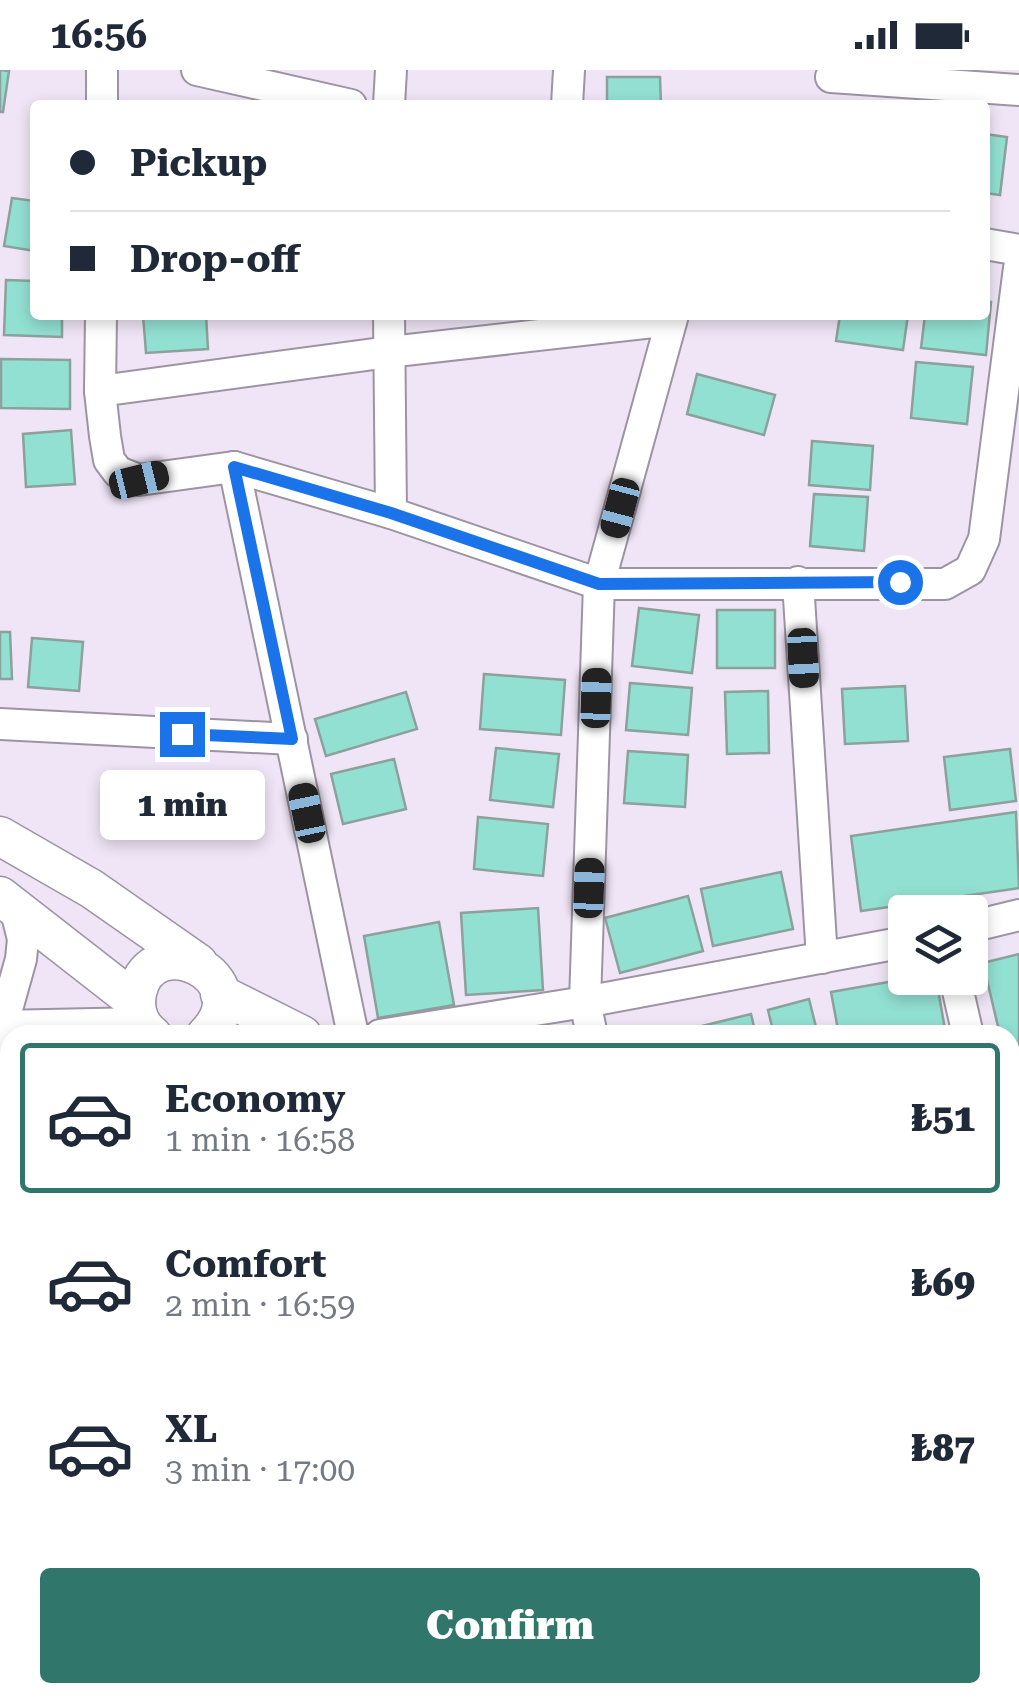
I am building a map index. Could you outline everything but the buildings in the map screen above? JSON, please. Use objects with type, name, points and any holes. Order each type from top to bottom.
[{"type":"street","points":[[102,70],[102,100]]},
{"type":"street","points":[[197,70],[329,100]]},
{"type":"street","points":[[389,100],[391,70]]},
{"type":"street","points":[[567,100],[569,70]]},
{"type":"street","points":[[829,84],[1019,90]]},
{"type":"street","points":[[990,245],[1019,250]]},
{"type":"street","points":[[100,320],[100,391],[109,460],[118,472],[139,480],[234,467],[391,513],[599,584],[945,584],[970,570],[984,539],[1019,268]]},
{"type":"street","points":[[388,320],[391,513]]},
{"type":"street","points":[[100,391],[655,320]]},
{"type":"street","points":[[590,1025],[586,1002],[599,584],[671,320]]},
{"type":"street","points":[[234,467],[351,1025]]},
{"type":"street","points":[[798,582],[822,958]]},
{"type":"street","points":[[0,724],[292,739]]},
{"type":"street","points":[[0,836],[92,889],[212,1010],[266,1025]]},
{"type":"street","points":[[7,901],[143,1020]]},
{"type":"street","points":[[2,1025],[21,959],[22,938],[7,901]]},
{"type":"street","points":[[988,923],[1019,915]]},
{"type":"street","points":[[442,1025],[888,945]]},
{"type":"street","points":[[143,1020],[138,987],[152,968],[170,959],[212,1010]]},
{"type":"street","points":[[959,995],[966,1025]]},
{"type":"street","points":[[42,1025],[143,1020]]},
{"type":"route","points":[[182,734],[292,739],[234,467],[391,513],[599,584],[900,582]]}]
